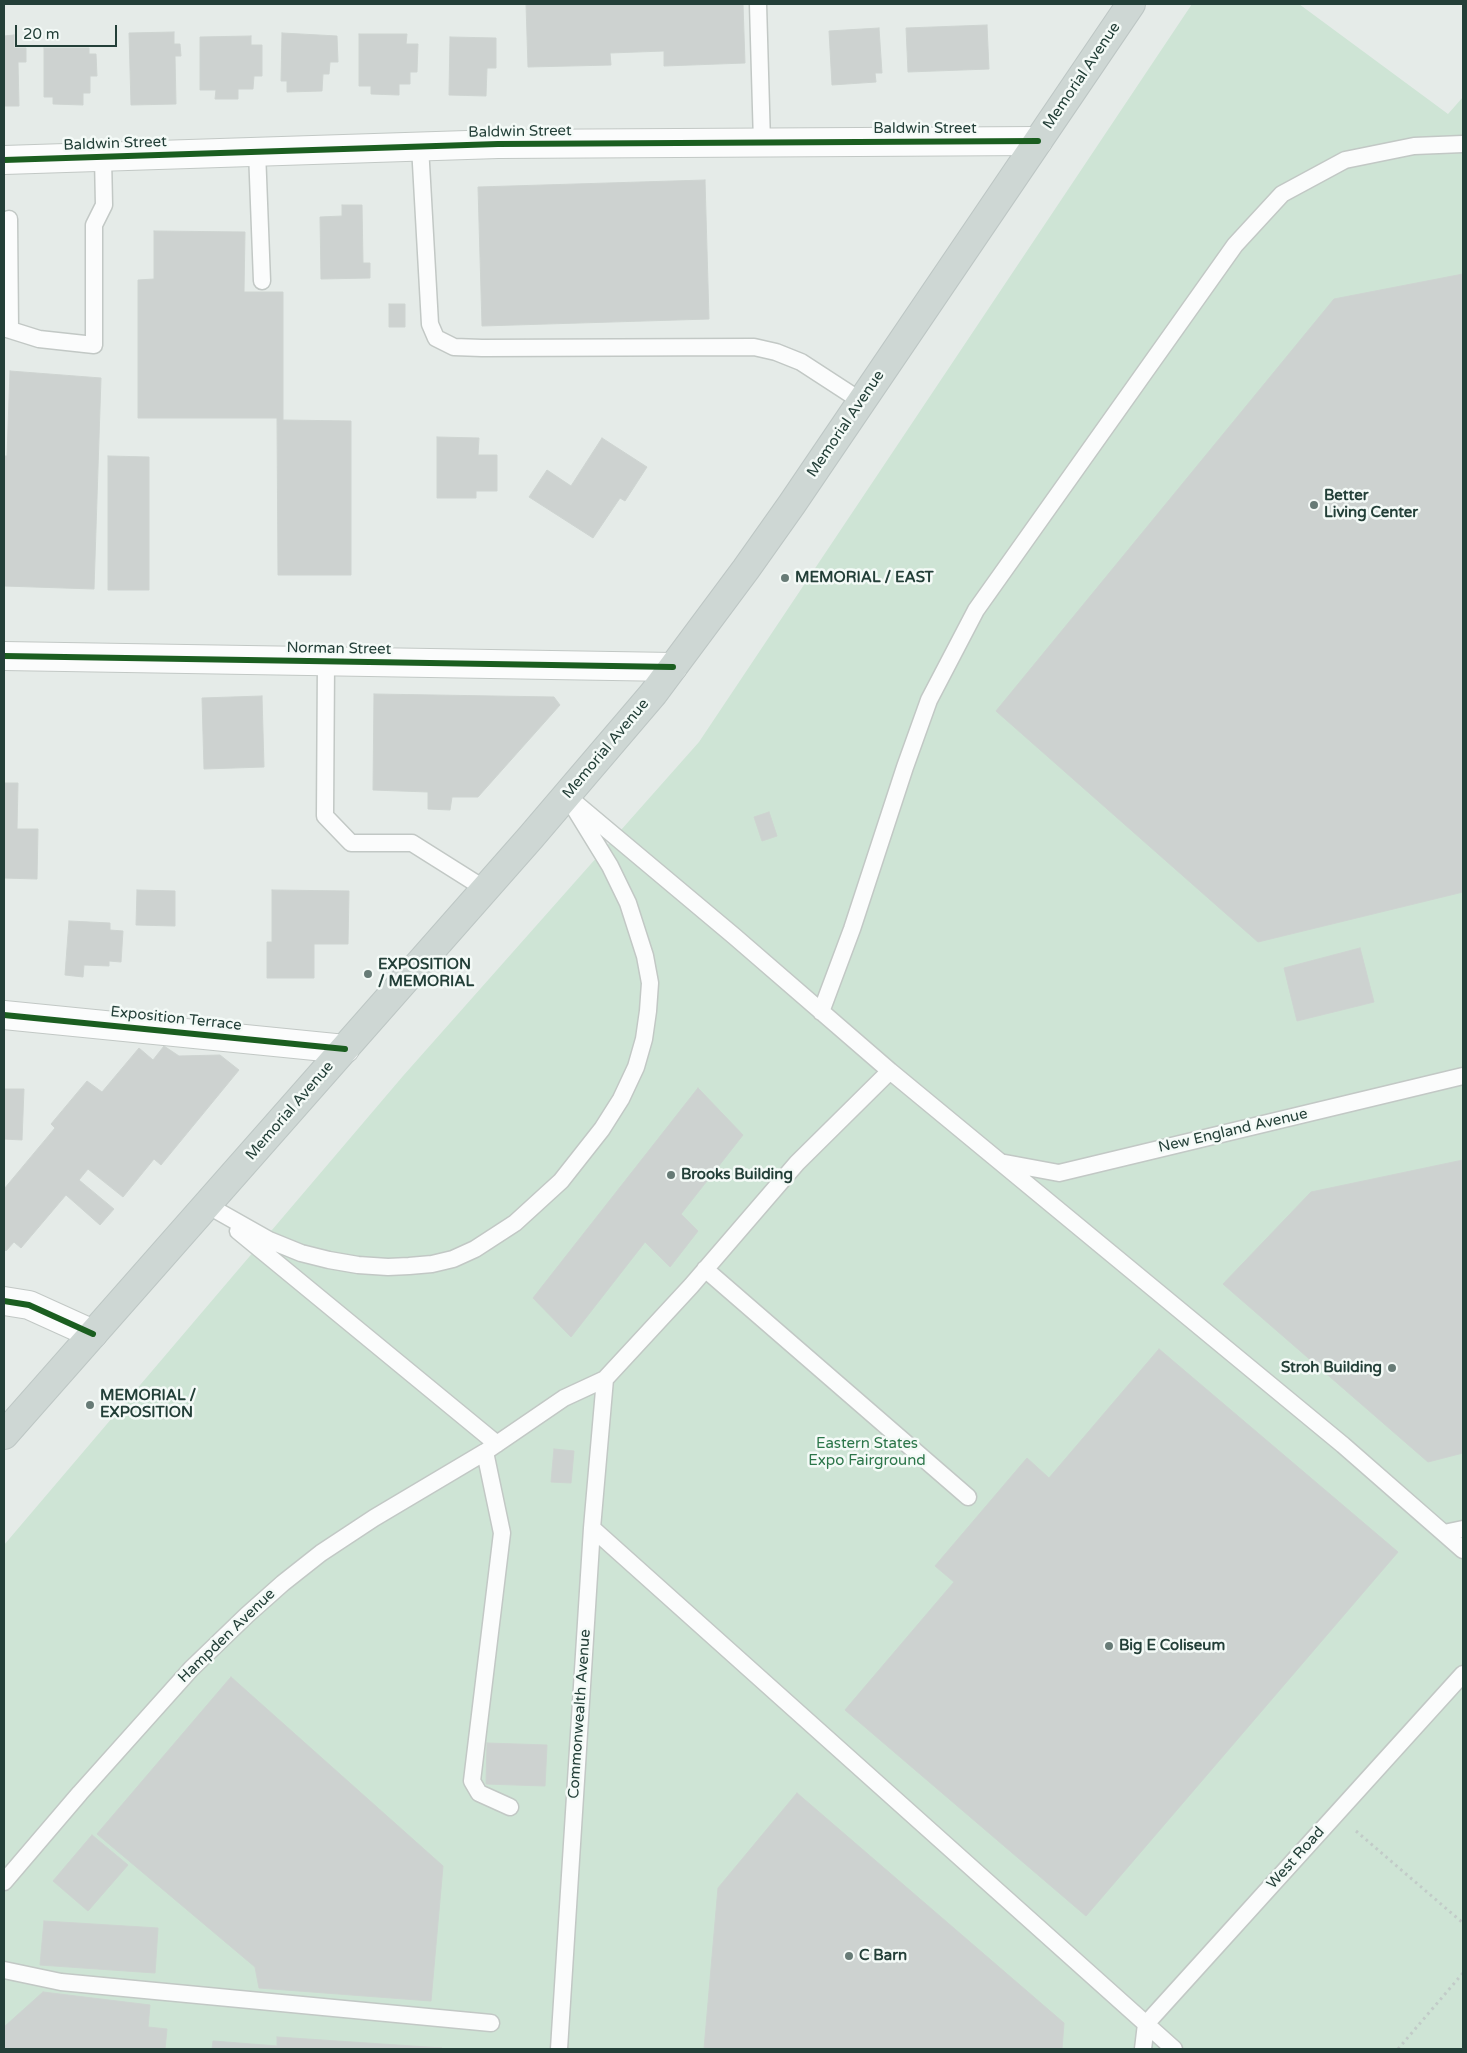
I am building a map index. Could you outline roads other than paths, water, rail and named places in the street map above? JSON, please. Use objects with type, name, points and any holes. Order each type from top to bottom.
[{"type":"main road","name":"Memorial Avenue","points":[[4,1435],[486,889],[567,796],[673,668],[746,569],[1131,4]]},
{"type":"street","name":"Baldwin Street","points":[[4,160],[420,146],[1038,141]]},
{"type":"street","name":"Norman Street","points":[[4,656],[673,668]]},
{"type":"street","name":"Exposition Terrace","points":[[4,1015],[345,1049]]},
{"type":"street","points":[[4,1301],[29,1305],[93,1334]]},
{"type":"lane","points":[[758,4],[762,142]]},
{"type":"lane","points":[[821,1012],[852,929],[929,700],[982,600],[1234,246],[1282,194],[1346,160],[1414,146],[1463,144]]},
{"type":"lane","points":[[420,146],[430,324],[436,338],[454,347],[482,348],[754,347],[776,352],[801,362],[861,400]]},
{"type":"lane","points":[[257,151],[262,280]]},
{"type":"lane","points":[[9,219],[7,328],[39,339],[94,345],[94,225],[104,205],[103,157]]},
{"type":"lane","points":[[326,662],[325,816],[351,843],[412,843],[486,889]]},
{"type":"lane","points":[[567,796],[734,936],[890,1071],[1343,1445],[1463,1550]]},
{"type":"lane","points":[[207,1205],[269,1240],[301,1253],[358,1265],[388,1268],[446,1260],[475,1249],[515,1223],[561,1181],[602,1129],[621,1099],[636,1067],[644,1039],[650,983],[646,956],[628,903],[610,866],[567,796]]},
{"type":"lane","points":[[605,1379],[706,1269],[797,1163],[890,1071]]},
{"type":"lane","name":"New England Avenue","points":[[1003,1163],[1059,1173],[1463,1076]]},
{"type":"lane","points":[[207,1205],[491,1448],[502,1533],[472,1781],[479,1794],[510,1807]]},
{"type":"lane","points":[[706,1269],[968,1497]]},
{"type":"lane","name":"Hampden Avenue","points":[[4,1882],[155,1708],[211,1648],[283,1583],[321,1553],[374,1518],[491,1448],[564,1398],[605,1379]]},
{"type":"lane","name":"Commonwealth Avenue","points":[[559,2049],[592,1528],[605,1379]]},
{"type":"lane","points":[[592,1528],[1174,2049]]},
{"type":"lane","points":[[1444,1533],[1463,1528]]},
{"type":"lane","name":"West Road","points":[[1146,2024],[1463,1674]]},
{"type":"lane","points":[[4,1970],[61,1982],[491,2023]]},
{"type":"lane","points":[[1143,2049],[1146,2024]]},
{"type":"place","name":"Better Living Center","points":[[1314,505]]},
{"type":"place","name":"MEMORIAL / EAST","points":[[785,578]]},
{"type":"place","name":"EXPOSITION / MEMORIAL","points":[[368,974]]},
{"type":"place","name":"Brooks Building","points":[[671,1175]]},
{"type":"place","name":"Stroh Building","points":[[1392,1368]]},
{"type":"place","name":"MEMORIAL / EXPOSITION","points":[[90,1405]]},
{"type":"place","name":"Big E Coliseum","points":[[1109,1646]]},
{"type":"place","name":"C Barn","points":[[849,1956]]},
{"type":"park label","name":"Eastern States Expo Fairground","points":[[867,1452]]}]
